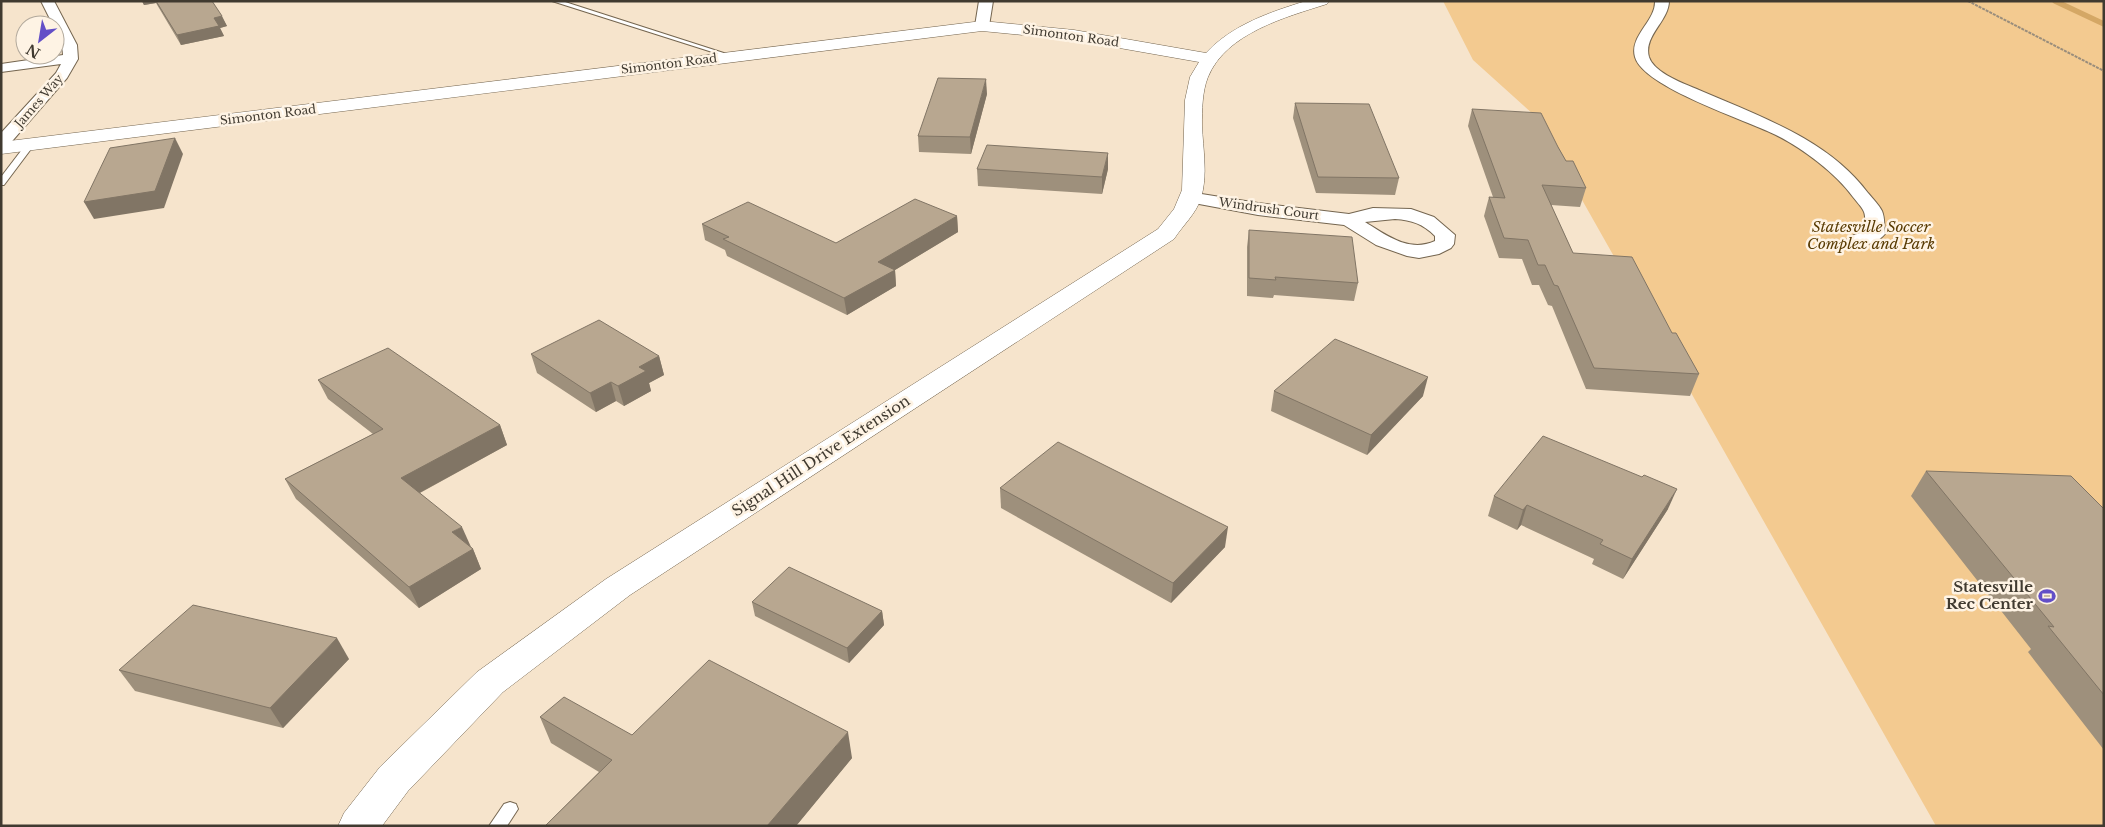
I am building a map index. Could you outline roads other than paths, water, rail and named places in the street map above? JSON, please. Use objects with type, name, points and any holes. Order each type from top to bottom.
[{"type":"street","name":"James Way","points":[[1,143],[62,75],[71,58],[70,45],[47,1]]},
{"type":"street","points":[[982,26],[986,1]]},
{"type":"street","points":[[1210,59],[1245,30],[1283,13],[1322,1]]},
{"type":"street","points":[[1662,1],[1662,11],[1645,36],[1642,49],[1642,58],[1649,69],[1666,81],[1783,132],[1821,157],[1851,182],[1872,212],[1875,234],[1856,241]]},
{"type":"street","name":"Simonton Road","points":[[1,148],[982,26],[1016,28],[1074,36],[1210,59]]},
{"type":"street","points":[[1,68],[71,58]]},
{"type":"street","name":"Signal Hill Drive Extension","points":[[358,826],[394,779],[490,682],[618,587],[1166,234],[1187,206],[1194,179],[1193,107],[1199,78],[1210,59]]},
{"type":"street","name":"Windrush Court","points":[[1189,197],[1258,209],[1349,220]]},
{"type":"lane","points":[[555,1],[730,56]]},
{"type":"lane","points":[[1,183],[30,144]]},
{"type":"lane","points":[[497,826],[510,809]]},
{"type":"waterway","points":[[2055,1],[2104,24]]},
{"type":"place","name":"Statesville Rec Center","points":[[2047,596]]},
{"type":"park label","name":"Statesville Soccer Complex and Park","points":[[1871,236]]}]
